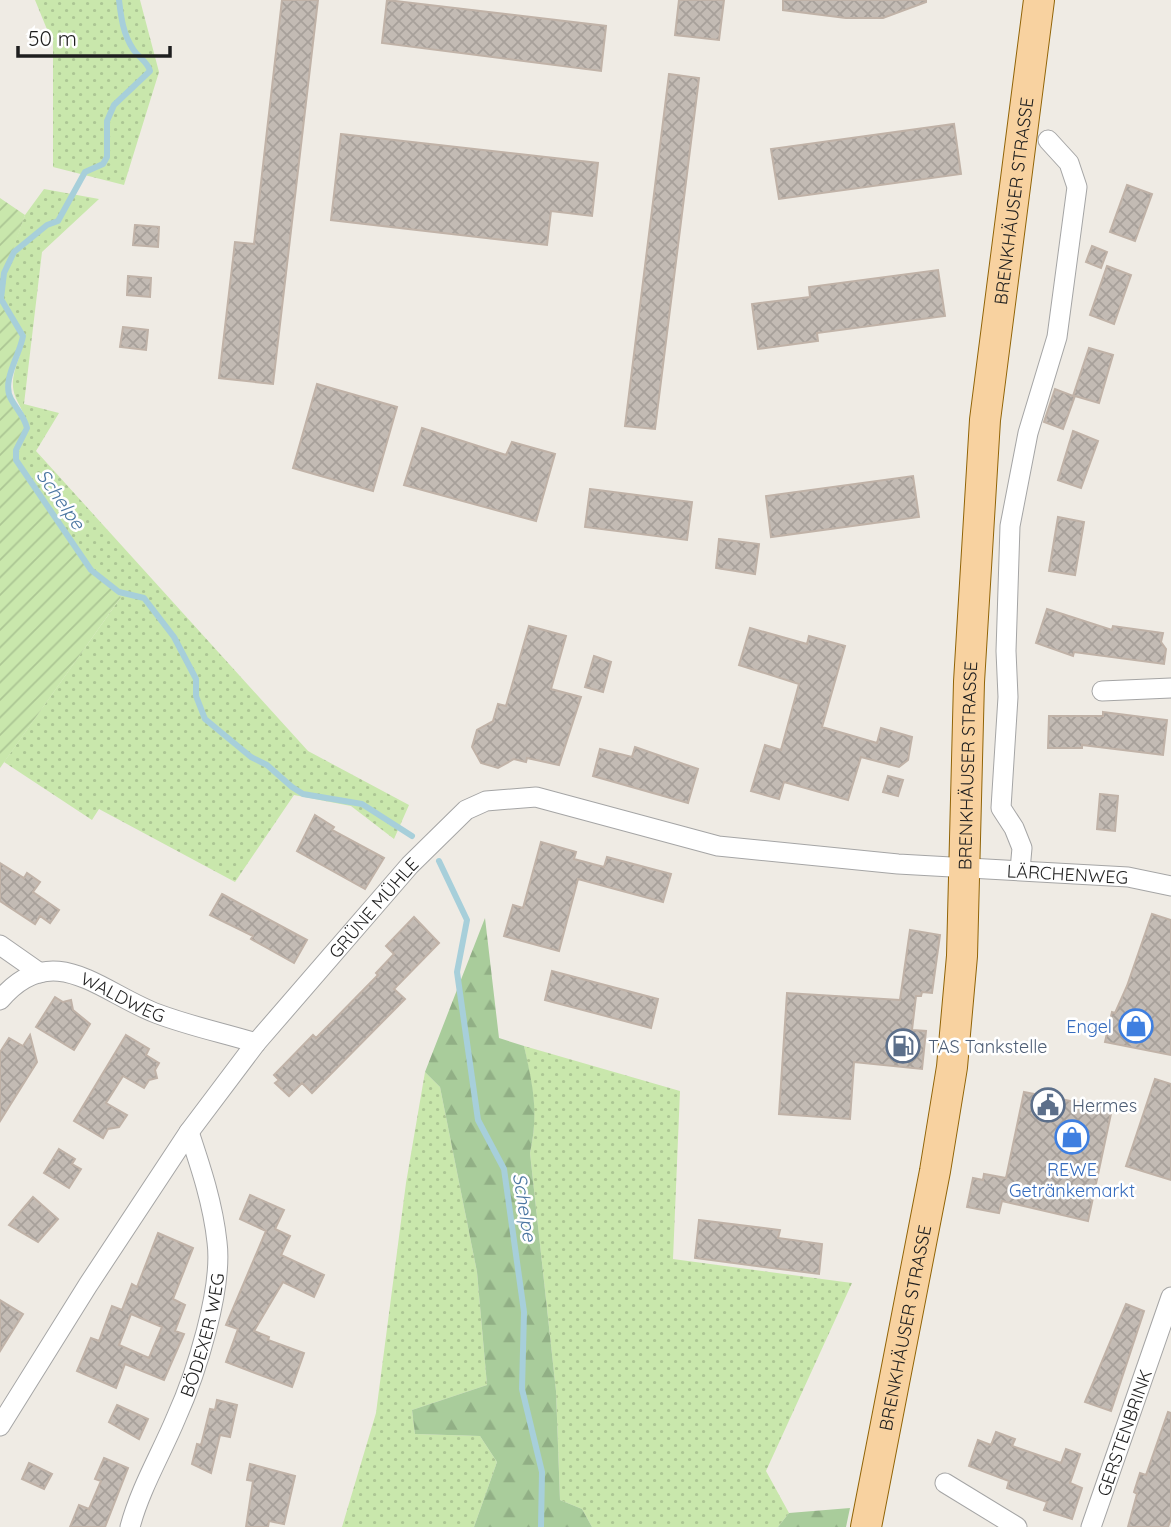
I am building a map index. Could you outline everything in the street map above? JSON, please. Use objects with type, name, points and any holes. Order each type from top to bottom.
[{"type":"main road","name":"BRENKHÄUSER STRASSE","points":[[866,1527],[950,1080],[962,956],[974,576],[985,420],[1040,0]]},
{"type":"street","name":"BRENKHÄUSER STRASSE","points":[[1020,870],[1022,848],[1014,828],[1001,808],[1008,698],[1006,651],[1010,526],[1028,433],[1057,337],[1077,187],[1069,163],[1048,140]]},
{"type":"street","points":[[1102,691],[1171,688]]},
{"type":"street","name":"GRÜNE MÜHLE","points":[[0,1426],[88,1285],[189,1132],[256,1043],[410,865],[466,810],[486,801],[536,797],[718,846],[795,856],[963,868]]},
{"type":"street","name":"LÄRCHENWEG","points":[[963,868],[1128,877],[1171,886]]},
{"type":"street","points":[[0,945],[40,973]]},
{"type":"street","name":"WALDWEG","points":[[0,1000],[16,981],[40,973],[66,970],[156,1013],[256,1043]]},
{"type":"street","name":"BÖDEXER WEG","points":[[130,1527],[150,1474],[194,1378],[216,1282],[218,1244],[207,1189],[189,1132]]},
{"type":"street","name":"GERSTENBRINK","points":[[1091,1527],[1171,1297]]},
{"type":"street","points":[[945,1483],[1017,1527]]},
{"type":"green space","points":[[35,0],[140,0],[159,72],[124,185],[53,167],[53,44]]},
{"type":"green space","points":[[44,189],[99,199],[42,252],[24,404],[59,413],[36,451],[308,751],[409,805],[394,839],[351,806],[294,795],[235,882],[99,809],[92,820],[4,762],[121,597],[91,570],[16,460],[25,434],[23,413],[13,383],[20,355],[1,299],[4,273],[25,215]]},
{"type":"green space","points":[[0,198],[25,215],[5,273],[1,299],[23,336],[8,384],[11,399],[27,428],[16,450],[16,460],[91,570],[121,597],[0,768]]},
{"type":"green space","points":[[485,918],[499,1038],[524,1046],[532,1087],[534,1125],[530,1153],[556,1391],[560,1500],[582,1509],[592,1527],[474,1527],[497,1462],[480,1436],[415,1434],[412,1410],[487,1385],[477,1272],[440,1087],[425,1072]]},
{"type":"green space","points":[[524,1046],[680,1091],[673,1259],[852,1283],[766,1471],[789,1513],[778,1527],[592,1527],[582,1509],[560,1500],[556,1391],[530,1153],[534,1125],[533,1099]]},
{"type":"green space","points":[[425,1072],[440,1087],[477,1272],[487,1385],[412,1410],[415,1434],[480,1436],[497,1462],[474,1527],[342,1527],[376,1413],[406,1183]]},
{"type":"green space","points":[[850,1508],[846,1527],[778,1527],[789,1513]]},
{"type":"building","points":[[282,0],[318,0],[273,384],[219,378],[235,242],[254,244]]},
{"type":"building","points":[[387,0],[606,26],[601,71],[382,43]]},
{"type":"building","points":[[679,0],[724,0],[719,40],[675,35]]},
{"type":"building","points":[[783,0],[926,2],[883,18],[846,18],[783,10]]},
{"type":"building","points":[[669,74],[699,78],[655,429],[625,426]]},
{"type":"building","points":[[954,124],[961,174],[779,199],[771,149]]},
{"type":"building","points":[[341,134],[598,163],[592,216],[551,211],[547,245],[331,220]]},
{"type":"building","points":[[1127,185],[1152,194],[1135,241],[1110,232]]},
{"type":"building","points":[[135,225],[159,227],[158,247],[133,245]]},
{"type":"building","points":[[1092,246],[1107,252],[1101,268],[1086,262]]},
{"type":"building","points":[[1107,266],[1131,275],[1114,324],[1090,315]]},
{"type":"building","points":[[938,270],[945,316],[817,333],[818,341],[758,349],[752,304],[810,297],[809,287]]},
{"type":"building","points":[[128,276],[151,278],[150,297],[127,295]]},
{"type":"building","points":[[123,327],[148,330],[146,350],[120,347]]},
{"type":"building","points":[[1089,348],[1113,355],[1099,403],[1075,396],[1063,429],[1044,422],[1055,389],[1073,396]]},
{"type":"building","points":[[317,384],[397,407],[373,491],[293,468]]},
{"type":"building","points":[[422,428],[506,455],[512,442],[555,454],[536,521],[404,485]]},
{"type":"building","points":[[1073,431],[1098,441],[1081,488],[1058,480]]},
{"type":"building","points":[[913,476],[919,517],[771,537],[766,496]]},
{"type":"building","points":[[590,489],[692,502],[687,540],[585,527]]},
{"type":"building","points":[[1058,517],[1084,522],[1075,575],[1049,571]]},
{"type":"building","points":[[719,539],[759,544],[755,574],[716,568]]},
{"type":"building","points":[[1047,609],[1112,630],[1113,626],[1163,633],[1161,642],[1166,649],[1164,664],[1074,652],[1073,656],[1036,643]]},
{"type":"building","points":[[529,626],[566,636],[551,689],[581,697],[559,765],[527,758],[526,762],[514,759],[498,768],[481,763],[472,747],[477,730],[493,721],[498,704],[506,706]]},
{"type":"building","points":[[750,628],[807,644],[809,636],[845,646],[822,727],[877,743],[881,728],[912,737],[908,760],[899,767],[861,757],[848,800],[784,782],[779,799],[751,791],[765,745],[781,750],[799,684],[739,665]]},
{"type":"building","points":[[594,656],[611,662],[603,692],[585,687]]},
{"type":"building","points":[[1103,712],[1167,720],[1163,755],[1082,745],[1082,748],[1048,748],[1049,716],[1103,716]]},
{"type":"building","points":[[635,747],[698,769],[688,803],[593,776],[600,749],[632,757]]},
{"type":"building","points":[[888,776],[903,780],[898,796],[883,792]]},
{"type":"building","points":[[1100,794],[1118,796],[1115,831],[1097,829]]},
{"type":"building","points":[[315,815],[334,827],[332,830],[384,858],[365,889],[297,851]]},
{"type":"building","points":[[541,842],[576,852],[574,859],[604,867],[607,857],[671,874],[663,902],[578,879],[559,951],[504,936],[513,905],[523,908]]},
{"type":"building","points":[[0,863],[24,878],[27,873],[40,882],[33,892],[59,910],[50,923],[40,916],[35,924],[0,901]]},
{"type":"building","points":[[222,894],[307,940],[294,963],[251,939],[253,936],[210,915]]},
{"type":"building","points":[[1152,914],[1171,920],[1171,1055],[1105,1042],[1112,1012],[1115,1013],[1127,986]]},
{"type":"building","points":[[414,917],[439,943],[394,989],[405,999],[312,1093],[302,1083],[289,1096],[275,1083],[279,1080],[274,1075],[313,1035],[316,1038],[378,975],[376,973],[394,954],[386,946]]},
{"type":"building","points":[[910,930],[940,935],[932,993],[922,992],[921,996],[916,996],[912,1030],[926,1031],[922,1069],[854,1062],[850,1119],[779,1114],[787,993],[900,1000]]},
{"type":"building","points":[[552,971],[658,999],[651,1028],[545,1000]]},
{"type":"building","points":[[55,997],[63,1002],[71,1000],[73,1010],[90,1024],[74,1050],[36,1027]]},
{"type":"building","points":[[30,1035],[37,1062],[0,1121],[0,1052],[9,1038],[23,1046]]},
{"type":"building","points":[[126,1035],[149,1049],[146,1055],[159,1063],[155,1070],[157,1078],[149,1080],[144,1088],[123,1076],[106,1103],[127,1115],[119,1127],[108,1129],[103,1138],[74,1121]]},
{"type":"building","points":[[1155,1079],[1171,1084],[1171,1180],[1126,1166]]},
{"type":"building","points":[[1024,1092],[1112,1109],[1088,1221],[1002,1201],[999,1213],[967,1207],[973,1178],[983,1180],[984,1174],[1006,1178]]},
{"type":"building","points":[[59,1149],[75,1159],[72,1164],[81,1169],[69,1188],[44,1173]]},
{"type":"building","points":[[250,1195],[284,1210],[275,1229],[290,1236],[281,1255],[324,1275],[314,1297],[283,1282],[254,1331],[269,1337],[268,1340],[304,1353],[292,1387],[226,1362],[238,1329],[226,1325],[266,1231],[240,1219]]},
{"type":"building","points":[[33,1197],[58,1219],[38,1242],[9,1225]]},
{"type":"building","points":[[699,1220],[780,1230],[778,1238],[822,1244],[819,1274],[695,1258]]},
{"type":"building","points":[[158,1233],[193,1248],[173,1299],[185,1305],[175,1331],[184,1334],[164,1380],[125,1364],[116,1388],[77,1371],[91,1338],[99,1341],[112,1306],[122,1310],[132,1284],[137,1287]],"holes":[[[131,1314],[162,1327],[149,1358],[119,1345]]]},
{"type":"building","points":[[0,1300],[23,1314],[0,1351]]},
{"type":"building","points":[[1126,1304],[1144,1311],[1111,1411],[1085,1402]]},
{"type":"building","points":[[217,1400],[237,1405],[230,1437],[220,1435],[211,1473],[192,1464],[197,1444],[201,1445],[210,1409],[215,1410]]},
{"type":"building","points":[[117,1405],[148,1419],[139,1439],[109,1422]]},
{"type":"building","points":[[1168,1412],[1171,1413],[1171,1519],[1168,1527],[1128,1527],[1140,1473],[1146,1475]]},
{"type":"building","points":[[996,1432],[1015,1439],[1012,1446],[1061,1463],[1066,1449],[1080,1454],[1070,1483],[1082,1488],[1072,1519],[1044,1510],[1047,1502],[1007,1488],[1009,1481],[969,1466],[978,1440],[991,1445]]},
{"type":"building","points":[[104,1458],[128,1468],[105,1527],[70,1527],[79,1505],[89,1509],[101,1481],[95,1479]]},
{"type":"building","points":[[29,1463],[52,1474],[44,1489],[22,1479]]},
{"type":"building","points":[[250,1464],[295,1476],[284,1524],[269,1521],[268,1527],[246,1527],[253,1481],[247,1480]]},
{"type":"waterway","name":"Schelpe","points":[[119,0],[127,37],[150,71],[114,105],[107,121],[107,157],[103,164],[85,172],[58,221],[47,225],[14,252],[4,273],[1,299],[23,336],[8,384],[11,399],[27,428],[16,450],[16,460],[91,570],[119,592],[144,598],[174,637],[196,679],[196,696],[205,719],[251,757],[267,765],[303,794],[362,804],[412,836]]},
{"type":"waterway","name":"Schelpe","points":[[439,861],[467,920],[457,972],[478,1120],[504,1169],[524,1312],[522,1389],[542,1472],[541,1527]]},
{"type":"place","name":"Engel","points":[[1136,1026]]},
{"type":"place","name":"TAS Tankstelle","points":[[903,1046]]},
{"type":"place","name":"Hermes","points":[[1048,1105]]},
{"type":"place","name":"REWE Getränkemarkt","points":[[1072,1137]]}]
